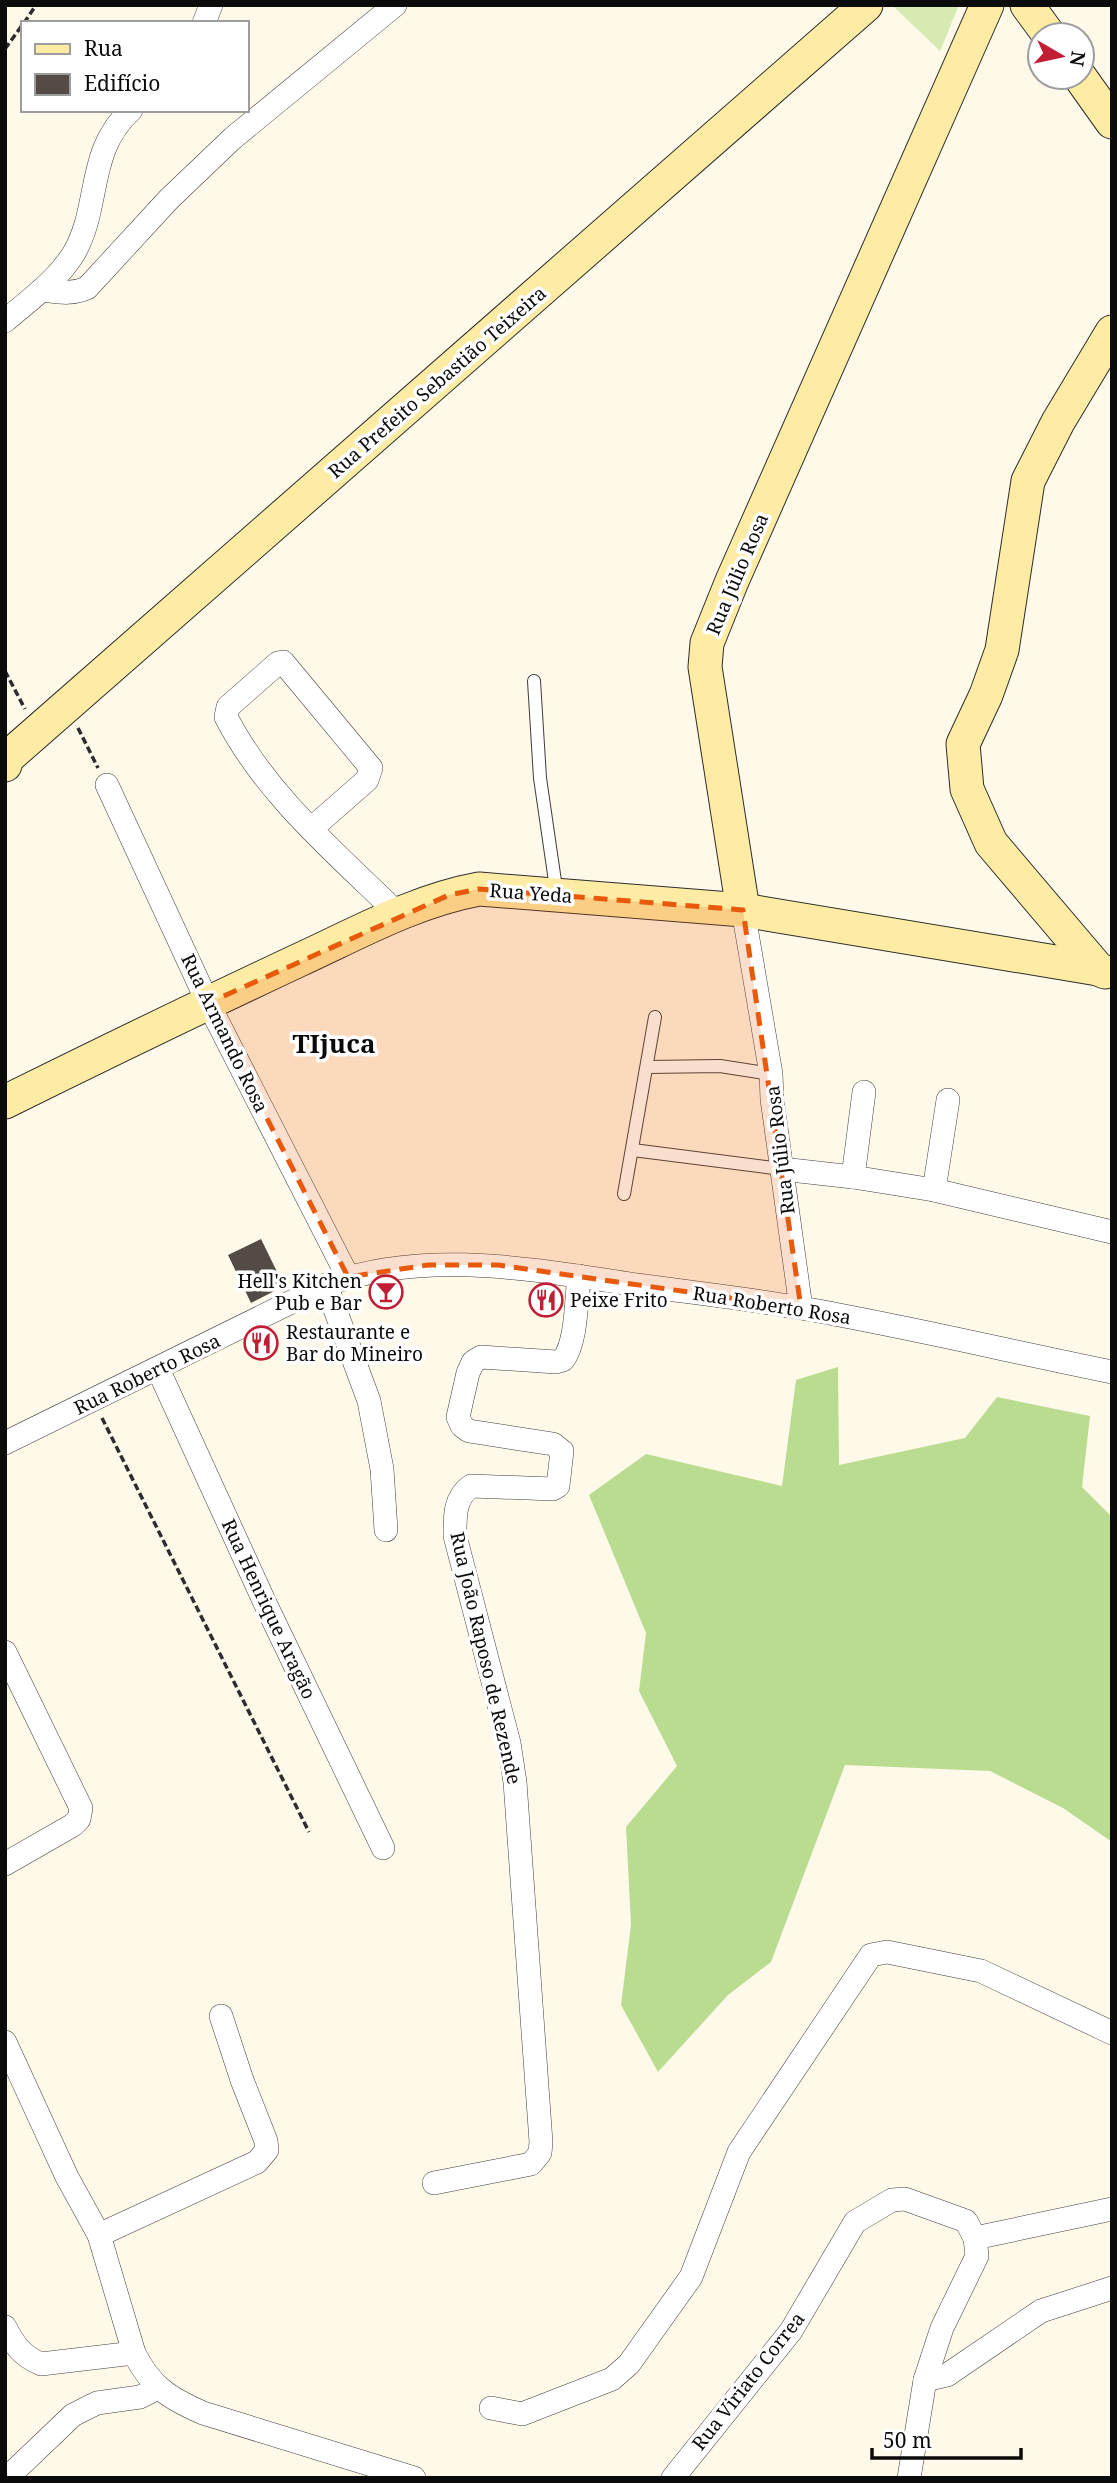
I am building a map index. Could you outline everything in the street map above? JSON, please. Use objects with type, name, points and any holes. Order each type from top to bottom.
[{"type":"street","points":[[42,290],[76,293],[87,288],[169,199],[233,138],[395,5]]},
{"type":"street","name":"Rua Prefeito Sebastião Teixeira","points":[[6,761],[866,5]]},
{"type":"street","name":"Rua Júlio Rosa","points":[[802,1308],[772,1098],[771,1074],[705,667],[708,643],[728,591],[987,5]]},
{"type":"street","points":[[1027,5],[1039,21]]},
{"type":"street","points":[[1090,91],[1112,122]]},
{"type":"street","points":[[5,321],[42,290],[74,253],[87,221],[100,155],[121,119],[129,112]]},
{"type":"street","points":[[1105,972],[991,843],[967,789],[962,744],[986,695],[1002,650],[1028,481],[1058,422],[1112,332]]},
{"type":"street","points":[[311,829],[367,780],[371,768],[283,662],[278,663],[228,707],[225,712],[229,723],[269,783],[311,829],[398,914]]},
{"type":"street","name":"Rua Armando Rosa","points":[[107,785],[208,1003],[348,1277]]},
{"type":"street","name":"Rua Yeda","points":[[5,1101],[398,914],[449,895],[479,889],[743,910],[1105,972]]},
{"type":"street","points":[[853,1177],[864,1092]]},
{"type":"street","points":[[934,1190],[948,1100]]},
{"type":"street","points":[[782,1169],[934,1190],[1112,1232]]},
{"type":"street","name":"Rua Roberto Rosa","points":[[5,1443],[326,1285],[348,1277],[428,1265],[498,1265],[802,1308],[1112,1372]]},
{"type":"street","name":"Rua João Raposo de Rezende","points":[[434,2183],[531,2164],[540,2153],[515,1782],[509,1743],[455,1536],[455,1510],[463,1492],[471,1486],[553,1489],[558,1486],[562,1451],[553,1444],[469,1431],[461,1426],[457,1418],[468,1373],[473,1362],[481,1357],[556,1362],[563,1360],[571,1342],[579,1276]]},
{"type":"street","points":[[326,1285],[369,1401],[382,1469],[386,1530]]},
{"type":"street","name":"Rua Henrique Aragão","points":[[158,1369],[265,1603],[383,1848]]},
{"type":"street","points":[[5,1652],[81,1808],[79,1819],[73,1825],[5,1864]]},
{"type":"street","points":[[491,2408],[522,2414],[612,2379],[629,2364],[691,2277],[739,2152],[871,1955],[887,1952],[981,1971],[1112,2033]]},
{"type":"street","points":[[99,2235],[257,2162],[267,2150],[221,2016]]},
{"type":"street","points":[[5,2042],[67,2177],[99,2235],[134,2353],[143,2370],[158,2388],[173,2400],[202,2413],[414,2478]]},
{"type":"street","name":"Rua Viriato Correa","points":[[673,2478],[792,2331],[855,2222],[892,2200],[905,2199],[966,2221],[975,2238]]},
{"type":"street","points":[[909,2478],[925,2379],[942,2329],[977,2256],[975,2238],[1112,2209]]},
{"type":"street","points":[[925,2379],[947,2375],[1041,2311],[1112,2288]]},
{"type":"street","points":[[5,2327],[17,2349],[29,2359],[41,2364],[134,2353]]},
{"type":"street","points":[[7,2478],[73,2415],[97,2403],[140,2397],[158,2388]]},
{"type":"lane","points":[[534,681],[540,778],[557,895]]},
{"type":"lane","points":[[624,1194],[654,1017]]},
{"type":"lane","points":[[647,1067],[720,1066],[771,1074]]},
{"type":"lane","points":[[633,1150],[782,1169]]},
{"type":"path","points":[[24,21],[36,5]]},
{"type":"path","points":[[5,49],[21,26]]},
{"type":"path","points":[[5,671],[37,733]]},
{"type":"path","points":[[67,706],[107,785]]},
{"type":"path","points":[[93,1401],[309,1832]]},
{"type":"highlighted area","points":[[479,889],[743,910],[801,1308],[498,1265],[428,1265],[348,1277],[208,1003],[449,895]]},
{"type":"green space","points":[[959,5],[940,51],[894,7]]},
{"type":"green space","points":[[838,1367],[839,1465],[965,1438],[997,1397],[1090,1416],[1082,1487],[1112,1517],[1112,1842],[1063,1808],[990,1771],[845,1765],[771,1962],[728,1995],[658,2072],[621,2005],[631,1925],[626,1827],[677,1766],[639,1691],[646,1633],[589,1495],[646,1454],[782,1486],[796,1380]]},
{"type":"building","points":[[261,1239],[284,1286],[251,1303],[228,1255]]},
{"type":"place","name":"Hell's Kitchen Pub e Bar","points":[[386,1292]]},
{"type":"place","name":"Peixe Frito","points":[[546,1300]]},
{"type":"place","name":"Restaurante e Bar do Mineiro","points":[[261,1343]]},
{"type":"district","name":"TIjuca","points":[[334,1044]]}]
